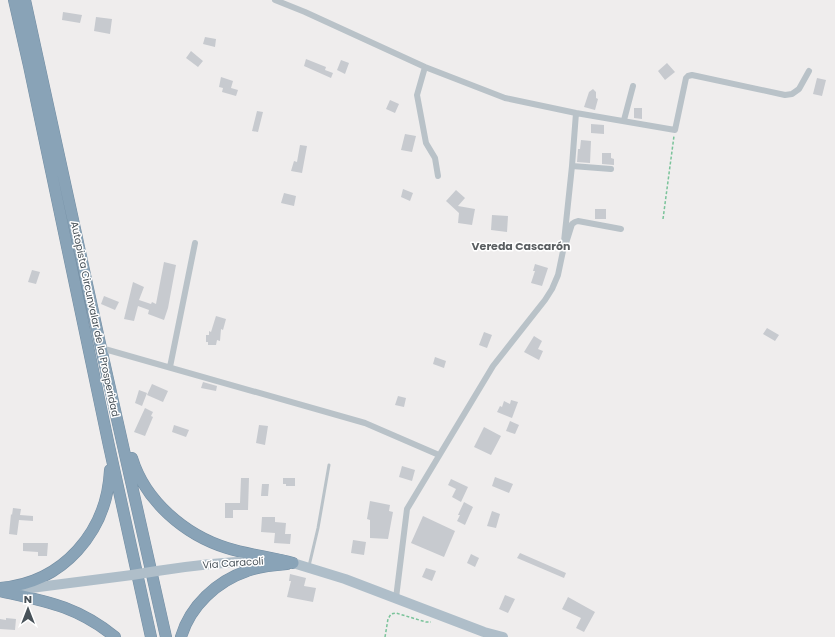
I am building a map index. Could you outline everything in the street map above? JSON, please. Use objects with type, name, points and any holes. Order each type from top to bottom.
[{"type":"highway","name":"Autopista Circunvalar de la Prosperidad","points":[[14,0],[151,637]]},
{"type":"highway","name":"Autopista Circunvalar de la Prosperidad","points":[[25,0],[166,637]]},
{"type":"highway","points":[[111,391],[134,463],[152,496],[163,509],[187,529],[209,542],[228,548],[293,563]]},
{"type":"highway","points":[[0,589],[27,582],[45,575],[61,565],[76,552],[88,538],[98,521],[110,484],[111,465],[109,446]]},
{"type":"highway","points":[[181,637],[188,620],[196,607],[219,585],[246,571],[262,567],[293,563]]},
{"type":"highway","points":[[0,589],[40,599],[80,613],[115,637]]},
{"type":"main road","name":"Vía Caracolí","points":[[0,589],[23,589],[203,564],[248,560],[268,560],[293,563],[345,579],[484,632],[503,637]]},
{"type":"street","points":[[274,0],[305,12],[425,67],[505,98],[576,113],[624,120],[675,130],[686,78],[688,76],[692,75],[785,94],[792,94],[799,89],[809,71]]},
{"type":"street","points":[[425,67],[417,95],[426,142],[435,158],[438,176]]},
{"type":"street","points":[[624,120],[633,86]]},
{"type":"street","points":[[396,598],[407,509],[493,366],[545,300],[558,275],[563,251],[576,113]]},
{"type":"street","points":[[572,166],[611,169]]},
{"type":"street","points":[[563,251],[574,222],[578,221],[621,229]]},
{"type":"street","points":[[170,367],[195,243]]},
{"type":"street","points":[[101,348],[365,422],[439,455]]},
{"type":"lane","points":[[309,568],[318,528],[329,465]]},
{"type":"path","points":[[663,218],[675,130]]},
{"type":"path","points":[[384,637],[388,619],[391,614],[396,613],[426,622],[432,622],[436,619],[438,614]]},
{"type":"building","points":[[63,12],[82,15],[80,23],[62,20]]},
{"type":"building","points":[[96,17],[112,19],[110,34],[94,31]]},
{"type":"building","points":[[205,37],[216,39],[215,47],[203,44]]},
{"type":"building","points":[[191,51],[203,61],[198,67],[186,58]]},
{"type":"building","points":[[306,59],[326,67],[325,70],[333,73],[331,78],[304,66]]},
{"type":"building","points":[[341,60],[349,63],[345,74],[337,70]]},
{"type":"building","points":[[667,63],[675,72],[665,80],[658,71]]},
{"type":"building","points":[[221,77],[233,81],[231,88],[238,90],[236,96],[222,92],[223,88],[219,87]]},
{"type":"building","points":[[817,78],[826,80],[822,96],[813,94]]},
{"type":"building","points":[[593,89],[596,92],[596,98],[598,99],[595,110],[584,107],[589,92]]},
{"type":"building","points":[[390,100],[399,104],[395,113],[386,109]]},
{"type":"building","points":[[634,108],[642,108],[642,119],[634,118]]},
{"type":"building","points":[[257,111],[263,112],[258,132],[252,131]]},
{"type":"building","points":[[591,124],[604,125],[604,134],[591,133]]},
{"type":"building","points":[[405,134],[416,136],[412,152],[401,150]]},
{"type":"building","points":[[581,140],[591,141],[590,163],[577,162],[578,149],[580,149]]},
{"type":"building","points":[[300,145],[307,146],[302,173],[291,171],[294,161],[297,162]]},
{"type":"building","points":[[602,153],[611,153],[611,158],[614,159],[614,165],[602,164]]},
{"type":"building","points":[[403,189],[413,193],[410,201],[401,197]]},
{"type":"building","points":[[456,190],[465,198],[458,206],[475,209],[472,225],[458,223],[459,213],[446,201]]},
{"type":"building","points":[[284,193],[296,196],[294,206],[281,203]]},
{"type":"building","points":[[595,209],[606,209],[606,219],[595,219]]},
{"type":"building","points":[[492,215],[508,216],[507,232],[491,230]]},
{"type":"building","points":[[164,262],[176,265],[168,308],[164,320],[148,314],[149,310],[138,306],[134,321],[124,319],[133,282],[144,287],[139,300],[156,304]]},
{"type":"building","points":[[535,264],[548,268],[542,286],[531,283],[535,271],[533,271]]},
{"type":"building","points":[[32,270],[40,272],[36,284],[28,282]]},
{"type":"building","points":[[104,296],[119,302],[115,310],[101,304]]},
{"type":"building","points":[[216,316],[226,319],[223,330],[221,329],[220,341],[217,340],[216,345],[208,345],[208,342],[206,342],[206,335],[209,335],[209,331],[211,332]]},
{"type":"building","points":[[767,328],[779,335],[775,341],[763,334]]},
{"type":"building","points":[[484,332],[492,335],[487,348],[479,345]]},
{"type":"building","points":[[534,336],[542,341],[538,349],[543,351],[539,360],[524,352]]},
{"type":"building","points":[[435,357],[446,361],[444,368],[433,364]]},
{"type":"building","points":[[203,382],[217,386],[216,391],[201,388]]},
{"type":"building","points":[[152,384],[168,391],[163,402],[147,395]]},
{"type":"building","points":[[139,390],[147,393],[142,406],[135,403]]},
{"type":"building","points":[[398,396],[406,398],[404,407],[395,405]]},
{"type":"building","points":[[511,400],[518,402],[512,418],[497,412],[500,406],[502,407],[504,401],[510,404]]},
{"type":"building","points":[[145,408],[153,412],[151,416],[153,417],[145,436],[134,432]]},
{"type":"building","points":[[510,421],[519,425],[515,434],[506,431]]},
{"type":"building","points":[[174,425],[189,430],[186,437],[172,432]]},
{"type":"building","points":[[259,425],[268,426],[265,445],[256,443]]},
{"type":"building","points":[[484,427],[501,436],[491,455],[474,447]]},
{"type":"building","points":[[402,466],[415,470],[412,481],[399,477]]},
{"type":"building","points":[[495,477],[513,484],[509,493],[492,486]]},
{"type":"building","points":[[241,478],[249,478],[248,510],[233,510],[233,518],[225,518],[225,503],[240,503]]},
{"type":"building","points":[[283,478],[295,478],[295,486],[286,486],[286,484],[283,484]]},
{"type":"building","points":[[451,479],[468,487],[461,502],[452,497],[456,489],[448,485]]},
{"type":"building","points":[[262,484],[269,484],[268,496],[261,496]]},
{"type":"building","points":[[370,501],[390,505],[389,511],[393,512],[388,539],[370,538],[370,520],[367,519]]},
{"type":"building","points":[[464,502],[473,507],[465,525],[457,521]]},
{"type":"building","points":[[13,508],[21,509],[20,515],[33,516],[33,521],[19,520],[17,535],[9,534]]},
{"type":"building","points":[[492,511],[500,514],[496,528],[487,526]]},
{"type":"building","points":[[423,516],[455,531],[444,557],[411,543]]},
{"type":"building","points":[[262,517],[275,517],[275,522],[286,523],[285,534],[291,534],[290,544],[274,543],[275,533],[261,532]]},
{"type":"building","points":[[353,540],[366,542],[364,555],[351,553]]},
{"type":"building","points":[[23,543],[48,543],[47,556],[38,556],[38,552],[23,551]]},
{"type":"building","points":[[520,553],[566,573],[564,578],[517,558]]},
{"type":"building","points":[[471,554],[479,558],[475,567],[467,563]]},
{"type":"building","points":[[426,568],[436,571],[432,581],[422,577]]},
{"type":"building","points":[[290,574],[306,578],[304,586],[316,588],[313,602],[287,597],[291,581],[289,581]]},
{"type":"building","points":[[505,595],[515,599],[508,613],[499,609]]},
{"type":"building","points":[[568,597],[595,612],[584,632],[576,628],[581,618],[562,609]]},
{"type":"building","points":[[6,618],[16,619],[15,630],[0,629],[0,619],[6,620]]},
{"type":"district","name":"Vereda Cascarón","points":[[521,246]]}]
